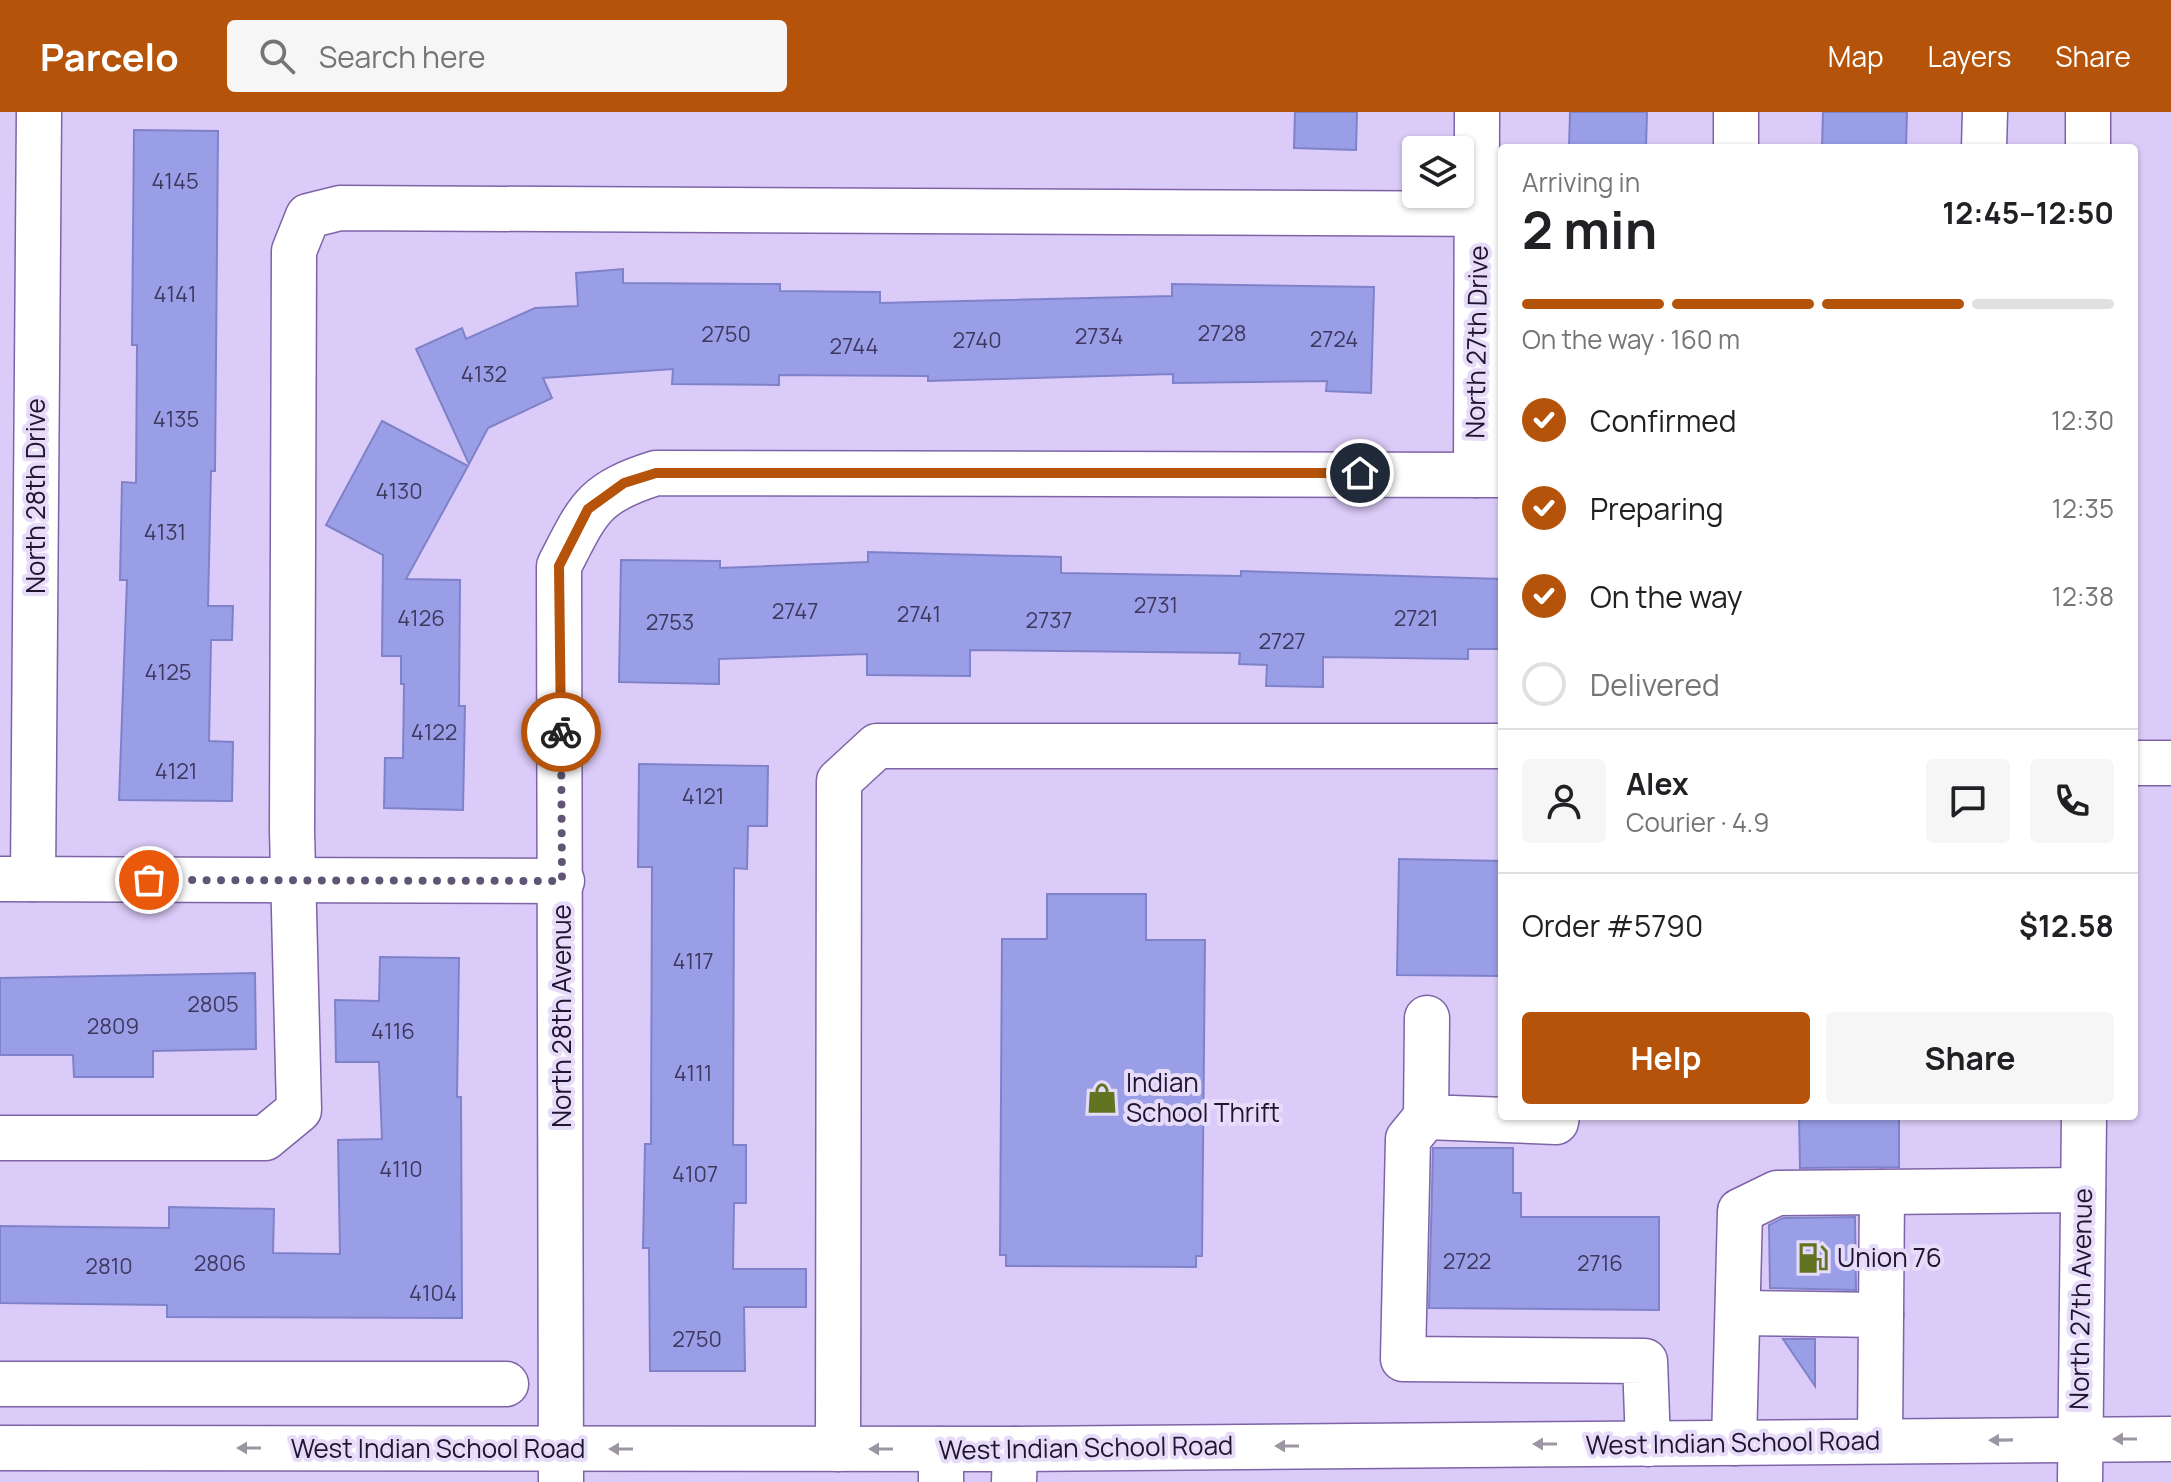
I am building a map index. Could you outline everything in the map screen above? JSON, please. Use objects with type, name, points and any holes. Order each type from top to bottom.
[{"type":"street","name":"North 28th Drive","points":[[16,879],[39,112]]},
{"type":"street","name":"North 27th Drive","points":[[1477,112],[1490,214],[1489,475]]},
{"type":"street","points":[[1736,112],[1736,144]]},
{"type":"street","points":[[1984,144],[1985,112]]},
{"type":"street","points":[[2088,112],[2088,144]]},
{"type":"street","points":[[0,1138],[265,1138],[299,1110],[294,881],[294,251],[308,216],[340,208],[1490,214]]},
{"type":"street","name":"North 28th Avenue","points":[[561,1466],[559,566],[588,509],[624,483],[656,473],[1489,475]]},
{"type":"street","points":[[838,1449],[839,781],[877,746],[1498,746]]},
{"type":"street","points":[[2138,763],[2171,763]]},
{"type":"street","points":[[16,879],[562,881]]},
{"type":"street","points":[[1427,1018],[1426,1117],[1408,1139],[1403,1359],[1645,1361],[1648,1444]]},
{"type":"street","points":[[1426,1117],[1498,1120]]},
{"type":"street","points":[[1504,1120],[1556,1120]]},
{"type":"street","name":"North 27th Avenue","points":[[2080,1482],[2084,1120]]},
{"type":"street","points":[[1734,1443],[1740,1211],[1777,1193],[2083,1190]]},
{"type":"street","points":[[1880,1441],[1882,1192]]},
{"type":"street","points":[[1738,1313],[1881,1315]]},
{"type":"street","points":[[0,1384],[506,1384]]},
{"type":"street","name":"West Indian School Road","points":[[0,1448],[561,1466],[838,1449],[941,1466],[1014,1466],[1648,1444],[2171,1439]]},
{"type":"building","points":[[1295,112],[1357,112],[1356,150],[1294,148]]},
{"type":"building","points":[[1570,112],[1647,112],[1646,144],[1569,144]]},
{"type":"building","points":[[1823,112],[1907,112],[1906,144],[1822,144]]},
{"type":"building","points":[[134,130],[218,131],[215,471],[211,471],[208,606],[233,606],[232,640],[211,640],[209,741],[233,742],[232,801],[119,800],[127,580],[120,580],[122,482],[136,483],[137,345],[132,345]]},
{"type":"building","points":[[623,269],[623,283],[780,284],[780,291],[880,292],[880,303],[1172,296],[1172,284],[1374,287],[1371,393],[1326,391],[1327,381],[1173,383],[1173,374],[928,381],[928,376],[779,375],[779,385],[672,384],[673,369],[543,378],[552,398],[488,428],[469,464],[416,349],[462,328],[466,339],[535,308],[578,306],[576,273]]},
{"type":"building","points":[[382,421],[468,466],[406,579],[460,580],[459,706],[465,706],[463,810],[384,808],[385,758],[403,758],[404,684],[401,684],[401,656],[382,656],[383,555],[326,525]]},
{"type":"building","points":[[868,552],[1061,557],[1061,573],[1241,576],[1241,571],[1498,579],[1498,649],[1468,649],[1468,659],[1323,657],[1323,687],[1266,686],[1267,665],[1239,664],[1240,653],[970,650],[970,676],[867,675],[867,654],[719,659],[719,684],[619,682],[621,560],[720,561],[720,568],[868,562]]},
{"type":"building","points":[[639,764],[768,766],[767,826],[748,826],[747,869],[734,868],[733,1145],[746,1145],[746,1203],[734,1203],[733,1269],[806,1269],[806,1307],[744,1307],[745,1371],[650,1371],[649,1248],[643,1248],[645,1144],[651,1144],[652,867],[638,867]]},
{"type":"building","points":[[1399,859],[1498,861],[1498,976],[1397,975]]},
{"type":"building","name":"Indian School Thrift","points":[[1047,894],[1146,894],[1146,940],[1205,940],[1202,1256],[1196,1256],[1196,1267],[1006,1266],[1006,1255],[1000,1255],[1002,939],[1047,939]]},
{"type":"building","points":[[380,957],[459,958],[457,1097],[461,1097],[462,1318],[167,1317],[167,1305],[0,1303],[0,1226],[169,1228],[169,1207],[274,1209],[273,1253],[340,1254],[338,1140],[382,1139],[379,1062],[336,1062],[335,1000],[379,1001]]},
{"type":"building","points":[[255,973],[256,1049],[153,1051],[153,1077],[74,1077],[73,1055],[0,1055],[0,978]]},
{"type":"building","points":[[1799,1120],[1899,1120],[1899,1167],[1800,1168]]},
{"type":"building","points":[[1433,1148],[1513,1148],[1513,1193],[1521,1193],[1521,1217],[1659,1217],[1659,1310],[1429,1308]]},
{"type":"building","name":"Union 76","points":[[1855,1217],[1856,1290],[1770,1288],[1769,1225],[1783,1218]]},
{"type":"building","points":[[1783,1339],[1815,1339],[1815,1386]]},
{"type":"way so far","points":[[149,880],[562,881],[561,732]]},
{"type":"place","name":"Indian School Thrift","points":[[1102,1098]]},
{"type":"place","name":"Union 76","points":[[1813,1258]]},
{"type":"route","points":[[561,732],[559,566],[588,509],[624,483],[656,473],[1360,473]]}]
